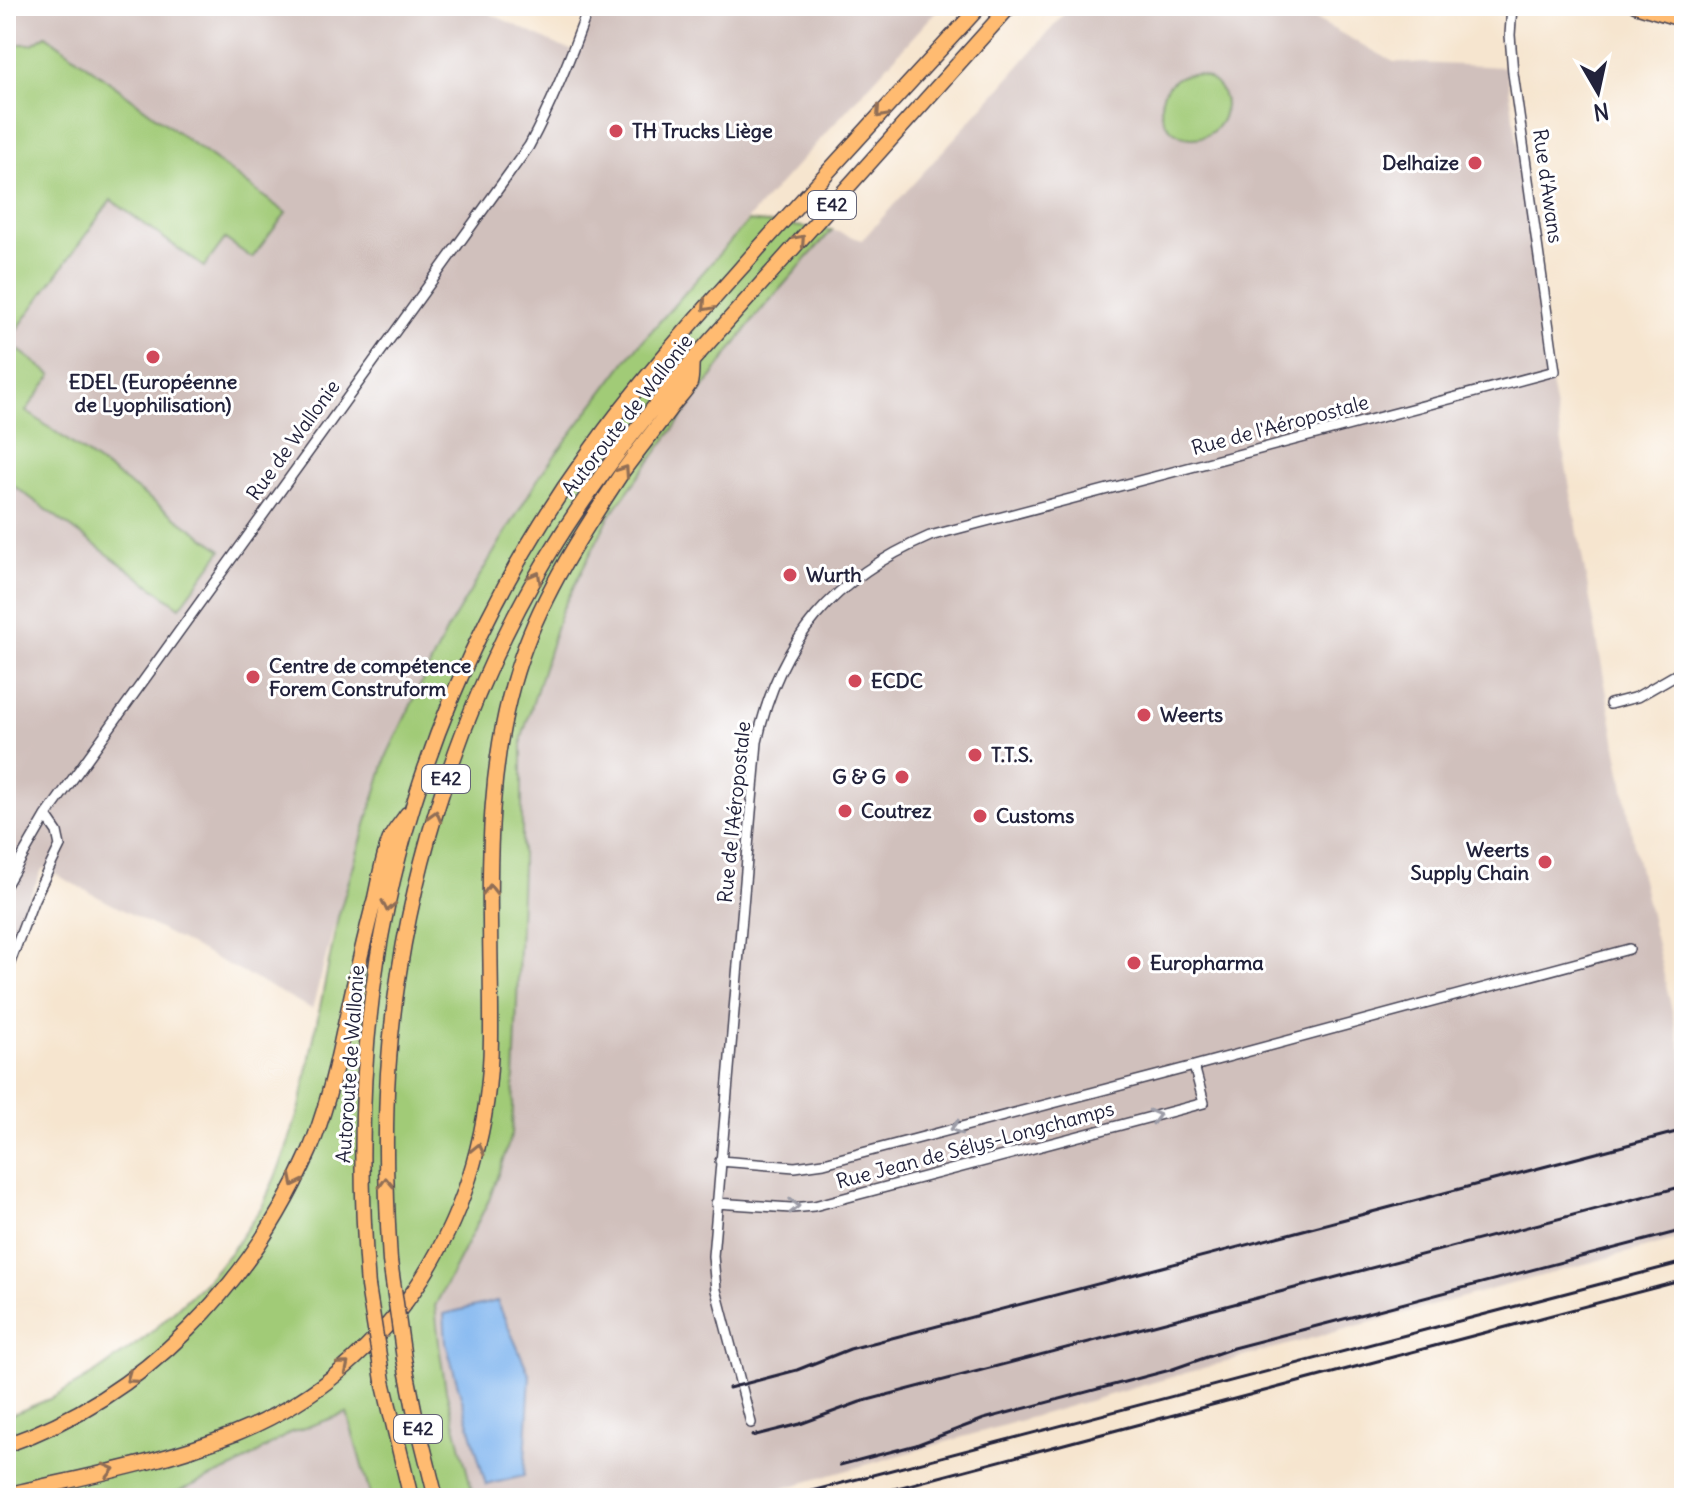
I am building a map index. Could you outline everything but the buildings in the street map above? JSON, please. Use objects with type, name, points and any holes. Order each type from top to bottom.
[{"type":"highway","name":"Autoroute de Wallonie","points":[[411,1498],[383,1381],[368,1286],[363,1232],[362,1126],[370,1015],[387,910],[399,855],[452,698],[502,592],[587,453],[690,326],[980,6]]},
{"type":"highway","name":"Autoroute de Wallonie","points":[[436,1498],[404,1359],[390,1261],[385,1178],[386,1125],[393,1020],[411,913],[453,758],[498,653],[548,557],[607,467],[692,361],[1010,6]]},
{"type":"highway","points":[[6,1495],[204,1445],[271,1416],[312,1393],[373,1341],[431,1266],[465,1196],[489,1087],[492,801],[499,741],[510,696],[521,658],[544,603],[581,536],[626,468],[691,381],[692,361]]},
{"type":"highway","points":[[6,1445],[93,1404],[162,1354],[224,1292],[273,1223],[311,1147],[326,1103],[390,839],[415,803]]},
{"type":"main road","points":[[1635,6],[1684,21]]},
{"type":"street","name":"Rue de Wallonie","points":[[6,885],[46,816],[520,159],[550,105],[589,6]]},
{"type":"street","name":"Rue d'Awans","points":[[1512,6],[1510,35],[1513,73],[1555,371]]},
{"type":"street","name":"Rue de l'Aéropostale","points":[[751,1423],[713,1273],[716,1203],[757,742],[777,678],[795,643],[812,620],[839,591],[871,566],[930,536],[1555,371]]},
{"type":"street","points":[[1610,704],[1637,697],[1684,670]]},
{"type":"street","points":[[6,973],[34,899],[60,846],[57,832],[46,816]]},
{"type":"street","name":"Rue Jean de Sélys-Longchamps","points":[[720,1161],[795,1167],[824,1163],[1629,949]]},
{"type":"street","name":"Rue Jean de Sélys-Longchamps","points":[[716,1203],[791,1208],[814,1206],[1204,1103],[1194,1066]]},
{"type":"shaded area","points":[[6,6],[474,6],[578,52],[597,6],[941,6],[632,352],[540,474],[447,630],[387,755],[312,1009],[43,868],[6,946]]},
{"type":"shaded area","points":[[1071,6],[1291,6],[1394,62],[1506,67],[1550,377],[1634,845],[1684,1063],[1684,1237],[1235,1359],[750,1498],[474,1498],[446,1390],[435,1306],[489,1200],[512,1134],[522,868],[522,738],[561,612],[609,517],[757,315],[832,230],[862,240]]},
{"type":"shaded area","points":[[348,1413],[371,1498],[152,1498],[177,1492],[235,1467],[290,1433]]},
{"type":"green space","points":[[46,35],[286,213],[252,258],[225,239],[204,267],[111,200],[8,342],[52,375],[26,411],[222,550],[180,607],[6,480],[6,44],[32,44]]},
{"type":"green space","points":[[1187,74],[1199,74],[1216,83],[1223,94],[1223,118],[1216,129],[1199,138],[1187,138],[1175,133],[1166,124],[1161,112],[1161,100],[1166,88],[1175,79]]},
{"type":"green space","points":[[748,221],[832,230],[757,315],[609,517],[561,612],[522,738],[522,868],[512,1134],[489,1200],[435,1306],[446,1390],[474,1498],[371,1498],[347,1413],[290,1433],[235,1467],[177,1492],[152,1498],[6,1498],[6,1417],[54,1397],[97,1372],[146,1337],[205,1282],[230,1253],[263,1205],[283,1159],[300,1107],[338,917],[387,755],[447,630],[541,474],[632,353]]},
{"type":"water","points":[[497,1301],[530,1376],[524,1476],[486,1485],[446,1343],[444,1314]]},
{"type":"railway","points":[[729,1388],[797,1370],[850,1349],[1684,1130]]},
{"type":"railway","points":[[752,1436],[800,1424],[860,1402],[1684,1186]]},
{"type":"railway","points":[[840,1465],[916,1445],[984,1419],[1170,1370],[1233,1348],[1684,1230]]},
{"type":"railway","points":[[785,1498],[1684,1262]]},
{"type":"railway","points":[[860,1498],[1684,1280]]},
{"type":"place","name":"TH Trucks Liège","points":[[616,131]]},
{"type":"place","name":"Delhaize","points":[[1475,163]]},
{"type":"place","name":"EDEL (Européenne de Lyophilisation)","points":[[153,357]]},
{"type":"place","name":"Wurth","points":[[790,575]]},
{"type":"place","name":"Centre de compétence Forem Construform","points":[[253,677]]},
{"type":"place","name":"ECDC","points":[[855,681]]},
{"type":"place","name":"Weerts","points":[[1144,715]]},
{"type":"place","name":"T.T.S.","points":[[975,755]]},
{"type":"place","name":"G & G","points":[[902,777]]},
{"type":"place","name":"Coutrez","points":[[845,811]]},
{"type":"place","name":"Customs","points":[[980,816]]},
{"type":"place","name":"Weerts Supply Chain","points":[[1545,862]]},
{"type":"place","name":"Europharma","points":[[1134,963]]}]
